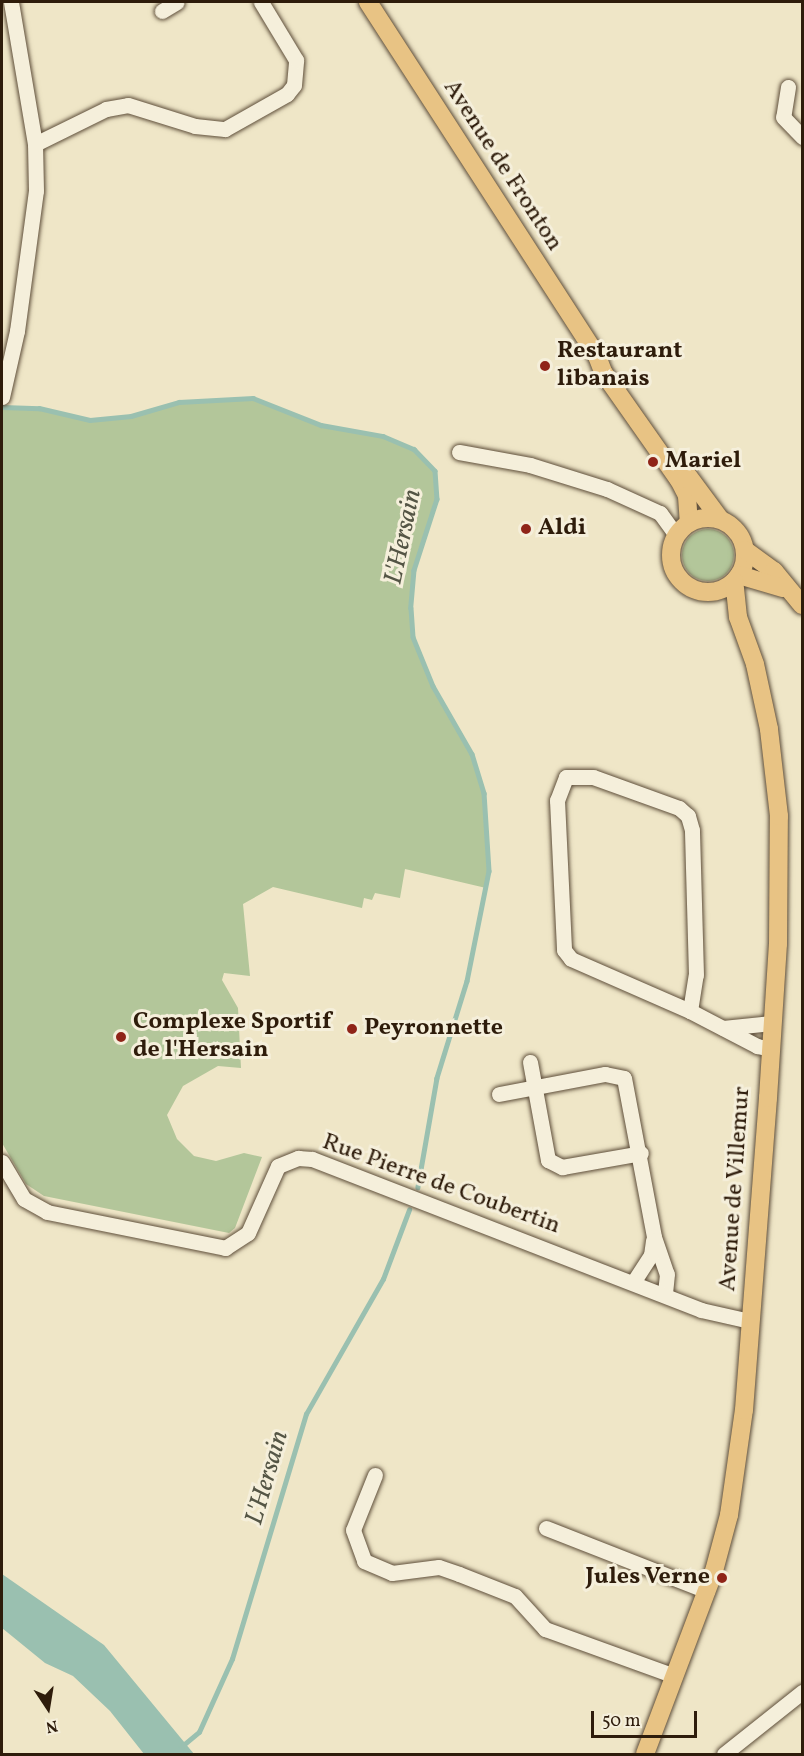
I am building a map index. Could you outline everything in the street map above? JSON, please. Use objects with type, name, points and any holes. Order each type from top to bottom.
[{"type":"main road","name":"Avenue de Fronton","points":[[368,2],[595,353],[603,372],[679,480],[687,496],[683,529],[672,546],[673,569],[687,585],[707,592]]},
{"type":"main road","name":"Avenue de Fronton","points":[[595,353],[610,366],[720,519],[737,531],[745,550],[774,571],[800,602]]},
{"type":"main road","points":[[683,529],[704,518],[720,519]]},
{"type":"main road","points":[[738,617],[707,592],[737,578],[745,550]]},
{"type":"main road","name":"Avenue de Fronton","points":[[737,578],[770,582],[800,602]]},
{"type":"main road","name":"Avenue de Villemur","points":[[645,1755],[707,1591],[736,1476],[750,1321],[780,905],[779,816],[769,729],[755,664],[738,617],[737,578]]},
{"type":"street","points":[[2,397],[31,243],[35,144],[10,2]]},
{"type":"street","points":[[162,11],[177,2]]},
{"type":"street","points":[[35,144],[106,109],[128,105],[195,126],[225,129],[287,94],[294,85],[296,60],[261,2]]},
{"type":"street","points":[[788,87],[783,117],[802,137]]},
{"type":"street","points":[[459,452],[530,465],[608,489],[660,513],[683,529]]},
{"type":"street","points":[[690,1011],[696,975],[692,830],[688,816],[679,808],[593,777],[566,777],[557,800],[564,950],[571,959],[690,1011],[757,1046],[771,1048]]},
{"type":"street","points":[[723,1028],[772,1023]]},
{"type":"street","points":[[530,1062],[548,1160],[562,1167],[641,1154]]},
{"type":"street","points":[[499,1094],[605,1074],[624,1078],[641,1154],[654,1237],[667,1274],[665,1293]]},
{"type":"street","name":"Rue Pierre de Coubertin","points":[[2,1162],[24,1199],[47,1212],[225,1248],[248,1233],[273,1172],[288,1161],[312,1159],[665,1293],[701,1310],[750,1321]]},
{"type":"street","points":[[634,1281],[651,1255],[654,1237]]},
{"type":"street","points":[[375,1475],[353,1530],[364,1561],[392,1573],[439,1567],[459,1574],[515,1596],[545,1629],[675,1676]]},
{"type":"street","points":[[546,1528],[707,1591]]},
{"type":"street","points":[[727,1754],[802,1692]]},
{"type":"shaded area","points":[[253,398],[321,425],[383,436],[414,449],[435,471],[437,499],[414,570],[411,608],[413,637],[433,686],[472,754],[484,793],[489,871],[486,888],[405,869],[400,898],[375,893],[372,900],[364,898],[362,908],[273,887],[243,904],[250,976],[224,973],[222,980],[238,1008],[241,1068],[218,1066],[183,1086],[167,1115],[177,1139],[194,1156],[216,1161],[244,1153],[262,1157],[235,1228],[229,1233],[44,1196],[26,1184],[2,1143],[2,407],[39,408],[90,420],[131,416],[179,402]]},
{"type":"shaded area","points":[[708,529],[718,531],[726,537],[732,545],[734,555],[732,565],[726,573],[718,579],[708,581],[698,579],[690,573],[684,565],[682,555],[684,545],[690,537],[698,531]]},
{"type":"shaded area","points":[[2,1574],[104,1645],[194,1754],[144,1754],[110,1711],[73,1676],[45,1663],[2,1628]]},
{"type":"waterway","name":"L'Hersain","points":[[2,407],[39,408],[90,420],[131,416],[179,402],[253,398],[321,425],[383,436],[414,449],[435,471],[437,499],[414,570],[411,608],[413,637],[433,686],[472,754],[484,793],[489,871],[467,981],[437,1078],[418,1187]]},
{"type":"waterway","name":"L'Hersain","points":[[181,1747],[199,1732],[232,1659],[306,1414],[383,1279],[409,1210]]},
{"type":"place","name":"Restaurant libanais","points":[[545,366]]},
{"type":"place","name":"Mariel","points":[[653,462]]},
{"type":"place","name":"Aldi","points":[[526,529]]},
{"type":"place","name":"Peyronnette","points":[[352,1029]]},
{"type":"place","name":"Complexe Sportif de l'Hersain","points":[[121,1037]]},
{"type":"place","name":"Jules Verne","points":[[722,1578]]}]
